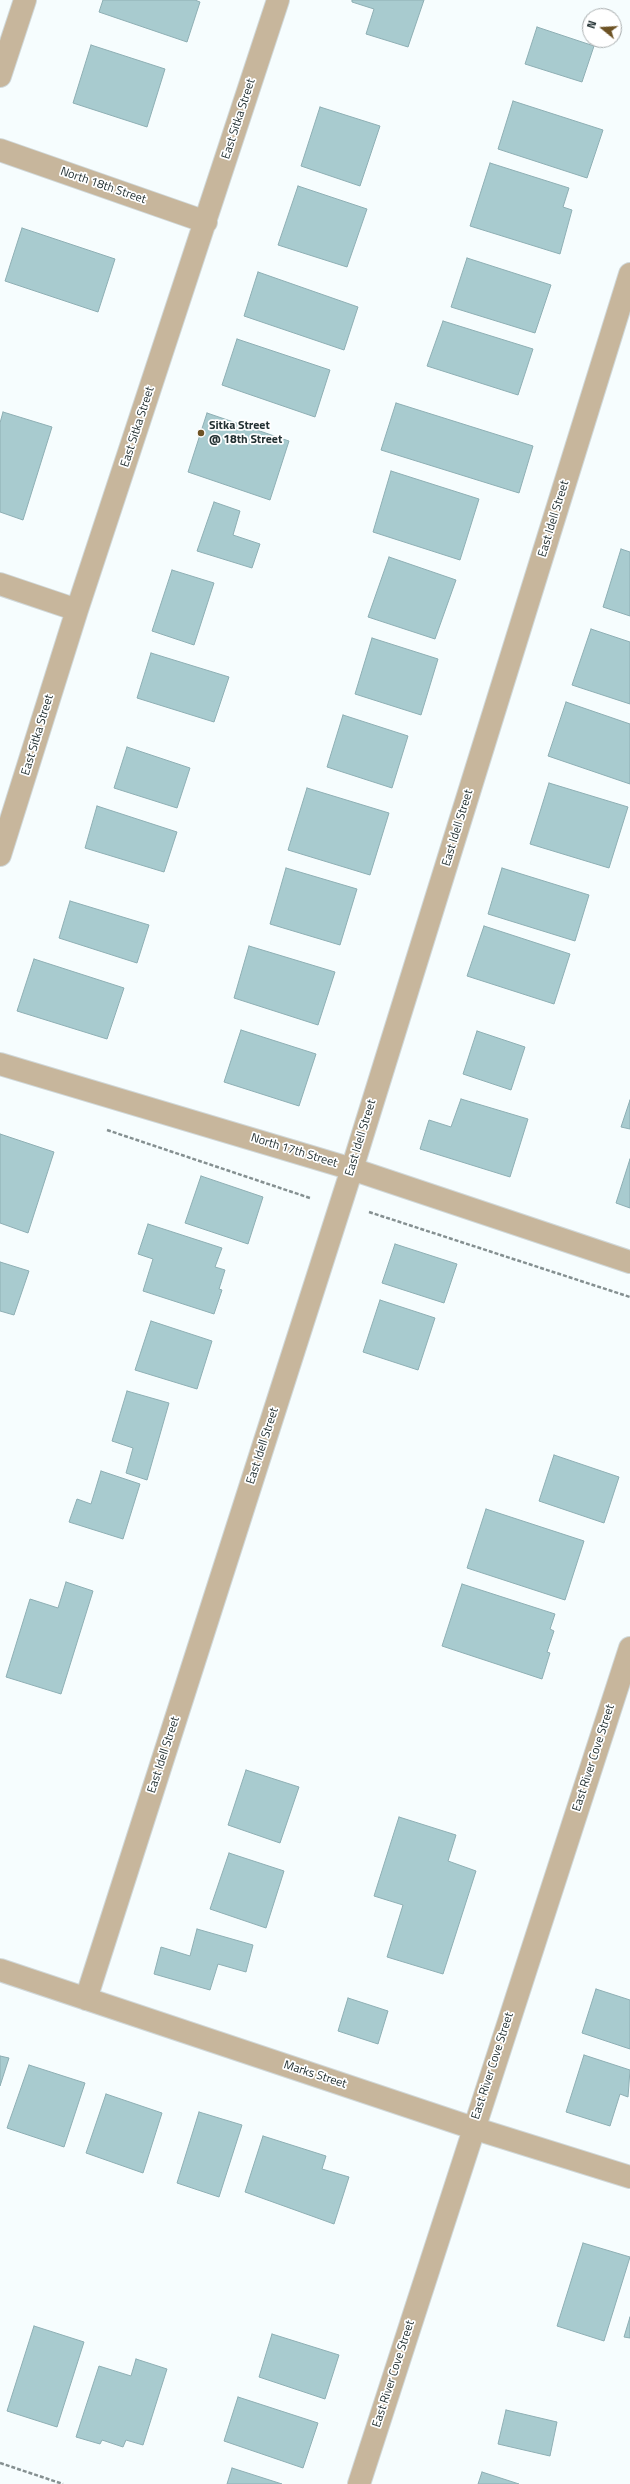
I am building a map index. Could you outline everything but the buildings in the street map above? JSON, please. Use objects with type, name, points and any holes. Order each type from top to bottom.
[{"type":"street","points":[[0,76],[25,0]]},
{"type":"street","name":"East Sitka Street","points":[[0,855],[77,610],[278,0]]},
{"type":"street","name":"North 18th Street","points":[[0,150],[206,222]]},
{"type":"street","name":"East Idell Street","points":[[86,1999],[352,1169],[630,274]]},
{"type":"street","points":[[0,584],[77,610]]},
{"type":"street","name":"North 17th Street","points":[[0,1064],[352,1169],[630,1262]]},
{"type":"street","name":"East River Cove Street","points":[[359,2484],[473,2128],[630,1648]]},
{"type":"street","name":"Marks Street","points":[[0,1970],[473,2128],[630,2177]]},
{"type":"path","points":[[105,1129],[310,1198]]},
{"type":"path","points":[[364,1210],[386,1219],[630,1298]]},
{"type":"path","points":[[0,2463],[63,2484]]},
{"type":"place","name":"Sitka Street @ 18th Street","points":[[201,433]]}]
